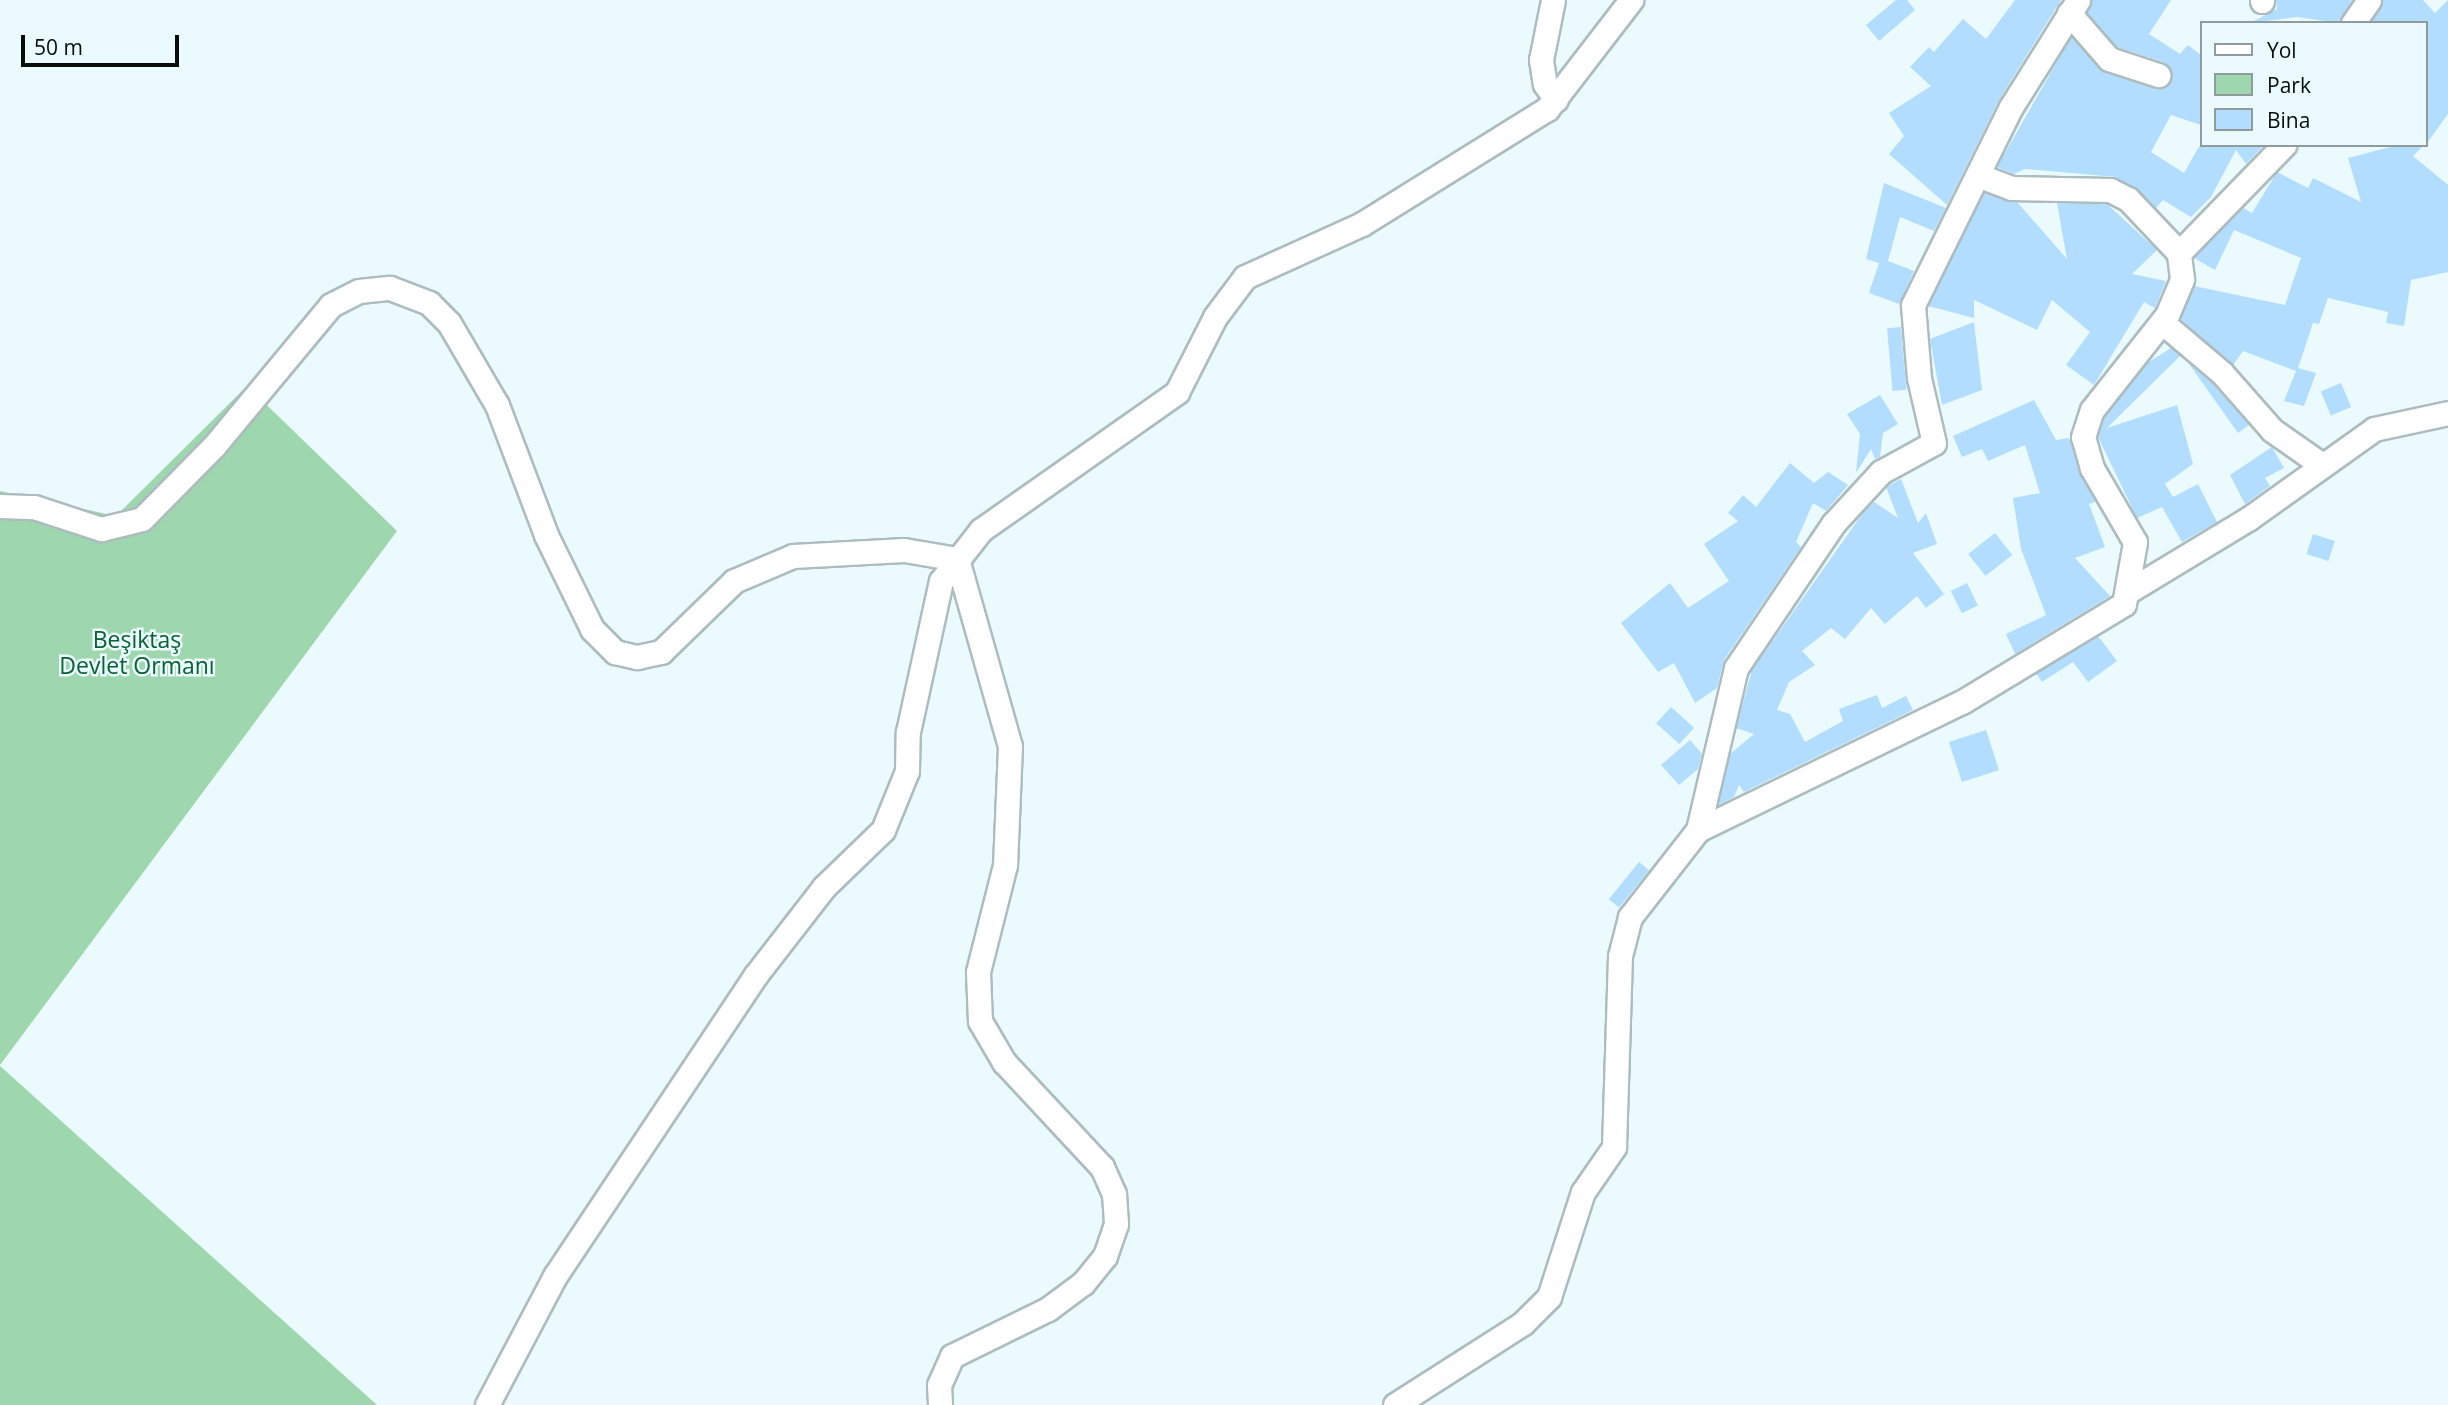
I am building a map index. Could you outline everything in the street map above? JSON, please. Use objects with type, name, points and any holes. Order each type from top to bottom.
[{"type":"street","points":[[1553,0],[1541,60],[1545,84],[1556,100]]},
{"type":"street","points":[[487,1405],[555,1276],[755,976],[824,887],[883,830],[906,771],[908,732],[941,581],[957,559],[981,530],[1177,392],[1215,317],[1245,277],[1362,224],[1556,100],[1631,0]]},
{"type":"street","points":[[2354,21],[2369,0]]},
{"type":"street","points":[[1698,830],[1737,668],[1833,524],[1881,472],[1934,443],[1919,377],[1913,305],[1980,176],[2011,107],[2073,6],[2109,59],[2158,75]]},
{"type":"street","points":[[2179,253],[2282,147]]},
{"type":"street","points":[[1395,1405],[1523,1323],[1549,1297],[1583,1192],[1614,1147],[1624,935],[1643,895],[1698,830],[1962,702],[2124,604],[2129,591],[2135,542],[2099,488],[2083,437],[2092,410],[2163,323],[2182,279],[2179,253],[2128,199],[2110,190],[2011,188],[1980,176]]},
{"type":"street","points":[[0,506],[34,507],[100,529],[142,519],[215,446],[331,305],[359,291],[390,288],[429,303],[449,323],[497,405],[546,535],[592,629],[615,652],[637,657],[661,652],[734,581],[793,556],[904,550],[957,559]]},
{"type":"street","points":[[2163,323],[2222,373],[2272,430],[2322,465]]},
{"type":"street","points":[[2129,591],[2166,573],[2374,429],[2448,413]]},
{"type":"street","points":[[940,1405],[939,1385],[952,1356],[1048,1309],[1096,1270],[1112,1241],[1116,1209],[1102,1167],[1004,1062],[980,1021],[978,972],[1005,865],[1010,746],[957,559]]},
{"type":"green space","name":"Beşiktaş Devlet Ormanı","points":[[247,386],[397,531],[0,1065],[0,491],[116,516]]},
{"type":"green space","points":[[0,1066],[377,1405],[0,1405]]},
{"type":"building","points":[[1896,0],[1907,0],[1915,10],[1879,41],[1866,25]]},
{"type":"building","points":[[2015,0],[2061,0],[1999,100],[1947,205],[1889,154],[1904,136],[1889,113],[1931,86],[1910,67],[1929,47],[1934,52],[1963,19],[1986,39]]},
{"type":"building","points":[[2092,0],[2171,0],[2149,34],[2180,54],[2188,45],[2200,54],[2200,125],[2171,115],[2151,152],[2184,173],[2200,145],[2262,147],[2246,164],[2236,150],[2211,197],[2191,217],[2163,200],[2156,208],[2116,177],[2025,169],[2014,174],[1997,167],[2071,37],[2105,72],[2154,88],[2171,80],[2163,62],[2117,47],[2087,12]]},
{"type":"building","points":[[2276,0],[2352,0],[2340,21],[2297,17],[2254,21],[2277,9]]},
{"type":"building","points":[[2383,0],[2423,0],[2435,13],[2448,0],[2448,114],[2427,143],[2427,21],[2371,21]]},
{"type":"building","points":[[2390,147],[2422,147],[2413,156],[2448,185],[2448,272],[2411,280],[2404,326],[2386,323],[2388,312],[2328,298],[2319,324],[2313,323],[2298,368],[2316,373],[2304,406],[2284,401],[2296,371],[2243,351],[2233,365],[2180,319],[2194,286],[2285,305],[2301,258],[2234,230],[2215,270],[2194,258],[2243,208],[2252,213],[2277,172],[2308,188],[2313,178],[2361,202],[2348,158]]},
{"type":"building","points":[[1884,183],[1946,208],[1934,231],[1900,217],[1888,261],[1914,271],[1899,304],[1869,293],[1879,263],[1866,259]]},
{"type":"building","points":[[1984,193],[2017,202],[2067,259],[2057,203],[2107,204],[2157,250],[2132,274],[2166,281],[2155,308],[2144,302],[2094,385],[2066,365],[2090,332],[2052,300],[2037,330],[1974,300],[1974,318],[1928,306]]},
{"type":"building","points":[[1974,322],[1982,390],[1942,405],[1930,339]]},
{"type":"building","points":[[1901,327],[1906,390],[1893,391],[1887,328]]},
{"type":"building","points":[[2171,348],[2180,356],[2107,428],[2177,405],[2193,464],[2165,484],[2173,497],[2198,484],[2217,522],[2182,542],[2162,507],[2137,518],[2098,437],[2105,417],[2147,363]]},
{"type":"building","points":[[2189,364],[2212,383],[2249,425],[2238,433]]},
{"type":"building","points":[[2341,383],[2351,407],[2331,416],[2321,392]]},
{"type":"building","points":[[1880,395],[1898,424],[1883,433],[1880,457],[1875,459],[1871,449],[1856,473],[1860,434],[1847,414]]},
{"type":"building","points":[[2034,400],[2056,440],[2069,438],[2095,502],[2089,504],[2105,547],[2075,558],[2110,596],[2015,654],[2006,634],[2046,615],[2021,549],[2013,498],[2040,493],[2025,445],[1988,461],[1982,449],[1962,457],[1953,436]]},
{"type":"building","points":[[2272,447],[2284,468],[2265,478],[2270,486],[2245,504],[2230,475]]},
{"type":"building","points":[[1790,463],[1814,483],[1828,472],[1848,485],[1826,511],[1813,503],[1796,542],[1801,547],[1724,660],[1717,688],[1695,703],[1674,663],[1658,672],[1621,623],[1670,583],[1688,608],[1729,581],[1704,544],[1738,521],[1728,513],[1743,495],[1756,507]]},
{"type":"building","points":[[1901,479],[1918,523],[1926,513],[1937,544],[1913,553],[1944,594],[1926,608],[1917,596],[1885,624],[1871,608],[1845,639],[1831,628],[1802,651],[1815,665],[1789,682],[1777,710],[1790,714],[1805,742],[1843,721],[1839,709],[1877,695],[1882,708],[1906,696],[1913,710],[1744,792],[1739,785],[1734,797],[1718,805],[1730,754],[1754,734],[1736,728],[1752,670],[1865,510],[1874,502],[1898,518],[1886,487]]},
{"type":"building","points":[[1995,533],[2012,555],[1985,576],[1968,554]]},
{"type":"building","points":[[2313,534],[2335,541],[2328,561],[2307,554]]},
{"type":"building","points":[[1967,583],[1978,605],[1962,613],[1951,591]]},
{"type":"building","points":[[2098,636],[2117,661],[2088,682],[2073,662],[2042,682],[2036,673]]},
{"type":"building","points":[[1671,707],[1694,728],[1679,744],[1656,723]]},
{"type":"building","points":[[1986,730],[1999,770],[1962,782],[1949,742]]},
{"type":"building","points":[[1690,740],[1702,754],[1698,769],[1679,785],[1661,765]]},
{"type":"building","points":[[1639,862],[1649,870],[1619,907],[1609,899]]}]
